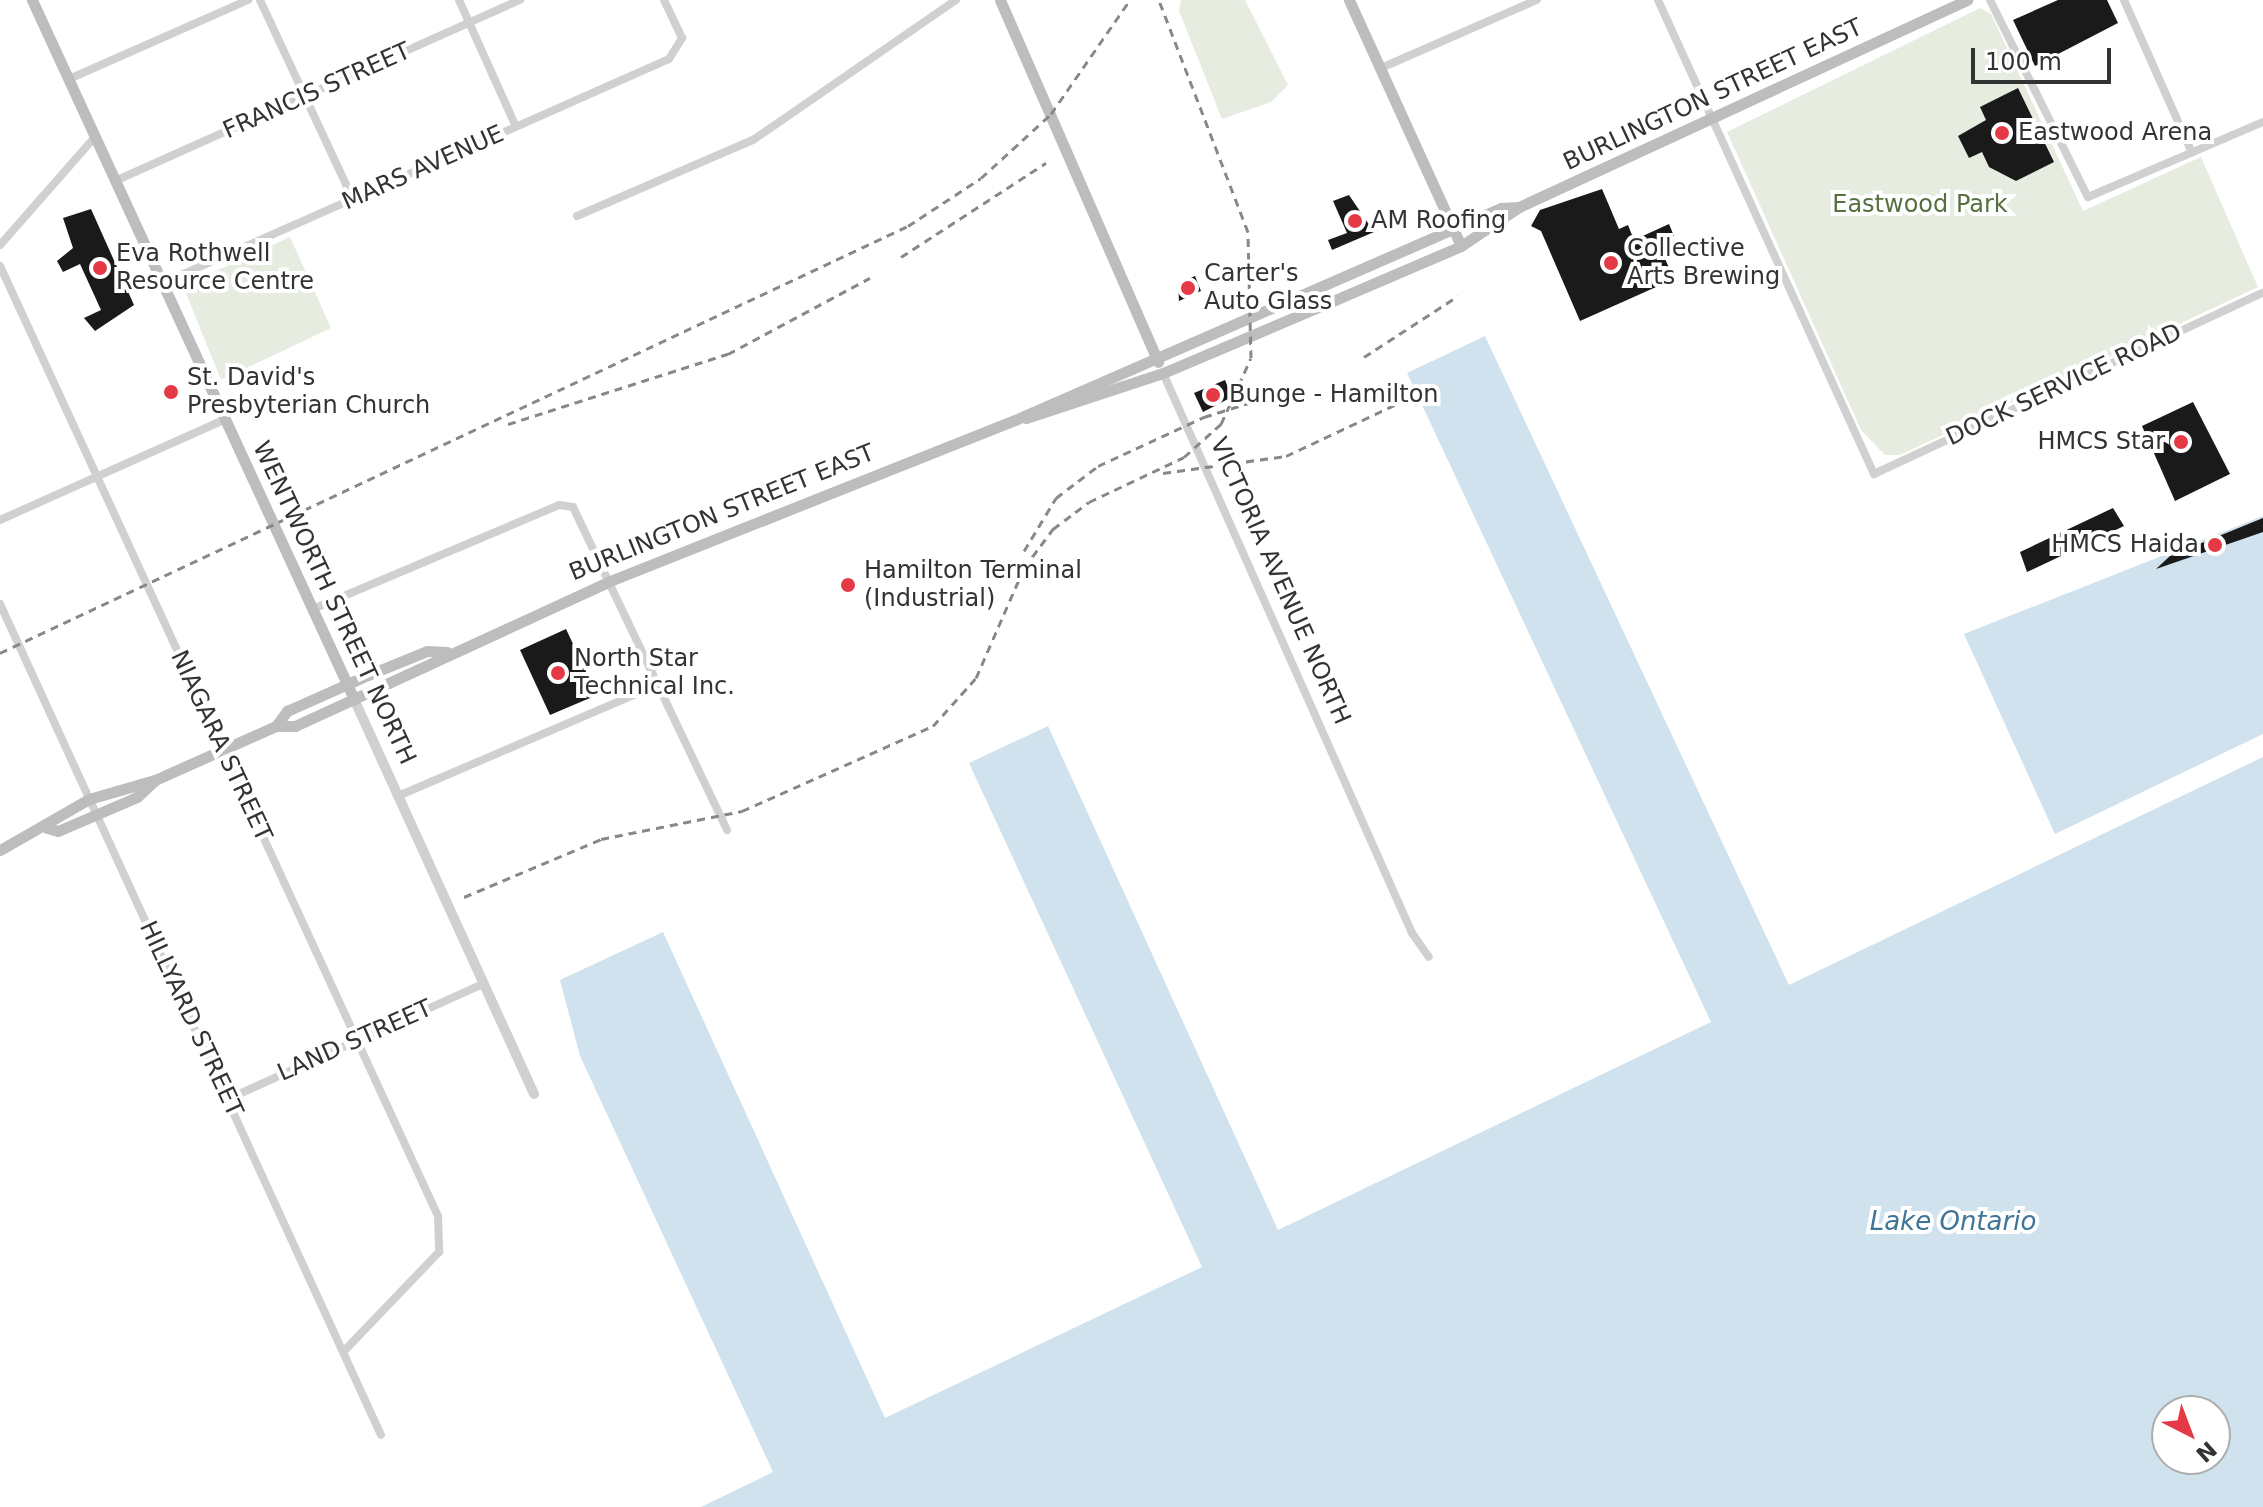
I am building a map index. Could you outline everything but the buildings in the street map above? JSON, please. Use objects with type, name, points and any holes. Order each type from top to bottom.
[{"type":"main road","name":"WENTWORTH STREET NORTH","points":[[32,0],[354,699]]},
{"type":"main road","name":"VICTORIA AVENUE NORTH","points":[[1000,0],[1163,373]]},
{"type":"main road","points":[[1349,0],[1461,246]]},
{"type":"main road","name":"BURLINGTON STREET EAST","points":[[47,828],[58,831],[96,815],[155,780],[222,749],[276,726],[295,726],[447,652],[610,581],[1015,420],[1155,356],[1452,230],[1519,207],[1713,121],[1968,0]]},
{"type":"main road","name":"BURLINGTON STREET EAST","points":[[1015,420],[1163,373],[1461,246],[1519,207]]},
{"type":"main road","name":"BURLINGTON STREET EAST","points":[[276,726],[287,711],[347,684],[427,651],[447,652]]},
{"type":"main road","name":"BURLINGTON STREET EAST","points":[[0,850],[47,828],[53,816],[89,799],[155,780]]},
{"type":"street","points":[[69,79],[248,0]]},
{"type":"street","points":[[260,0],[353,199]]},
{"type":"street","points":[[459,0],[516,127]]},
{"type":"street","name":"FRANCIS STREET","points":[[115,181],[520,0]]},
{"type":"street","name":"MARS AVENUE","points":[[163,283],[516,127],[680,49],[664,0]]},
{"type":"street","points":[[577,216],[753,140],[956,0]]},
{"type":"street","points":[[1381,68],[1537,0]]},
{"type":"street","points":[[1658,0],[1713,121]]},
{"type":"street","points":[[1990,0],[2088,197],[2263,122]]},
{"type":"street","points":[[2124,0],[2192,153]]},
{"type":"street","name":"DOCK SERVICE ROAD","points":[[1713,121],[1874,474],[2258,294]]},
{"type":"street","points":[[0,245],[95,137]]},
{"type":"street","name":"NIAGARA STREET","points":[[0,266],[440,1226],[439,1252],[344,1351]]},
{"type":"street","name":"VICTORIA AVENUE NORTH","points":[[1163,373],[1412,933],[1429,957]]},
{"type":"street","points":[[0,520],[226,419]]},
{"type":"street","points":[[313,609],[567,504],[578,512],[727,830]]},
{"type":"street","name":"HILLYARD STREET","points":[[0,604],[381,1435]]},
{"type":"street","points":[[398,796],[659,684]]},
{"type":"street","name":"WENTWORTH STREET NORTH","points":[[354,699],[534,1094]]},
{"type":"street","name":"LAND STREET","points":[[228,1099],[483,984]]},
{"type":"green space","points":[[1181,0],[1245,0],[1288,85],[1271,102],[1222,119],[1179,11]]},
{"type":"green space","name":"Eastwood Park","points":[[1980,8],[1991,14],[2083,211],[2201,157],[2258,287],[1900,455],[1885,455],[1861,430],[1727,132]]},
{"type":"green space","points":[[290,237],[331,328],[221,380],[183,286]]},
{"type":"water","name":"Lake Ontario","points":[[1485,336],[1789,985],[2263,757],[2263,1507],[701,1507],[773,1472],[580,1056],[560,980],[663,932],[885,1418],[1202,1267],[969,763],[1048,726],[1278,1230],[1711,1022],[1407,373]]},
{"type":"water","points":[[2263,516],[2263,734],[2055,834],[1964,634]]},
{"type":"railway","points":[[0,653],[908,226],[981,178],[1051,114],[1130,0]]},
{"type":"railway","points":[[464,897],[601,839],[742,811],[933,726],[976,678],[1024,568],[1053,529],[1089,502],[1184,457],[1221,424],[1251,358],[1248,232],[1159,0]]},
{"type":"railway","points":[[901,257],[1046,163]]},
{"type":"railway","points":[[508,424],[728,354],[870,278]]},
{"type":"railway","points":[[1364,357],[1458,296]]},
{"type":"railway","points":[[1024,551],[1056,498],[1098,466],[1204,417],[1299,387]]},
{"type":"railway","points":[[1163,473],[1286,456],[1403,401]]},
{"type":"place","name":"Eastwood Arena","points":[[2002,133]]},
{"type":"place","name":"AM Roofing","points":[[1355,221]]},
{"type":"place","name":"Collective Arts Brewing","points":[[1611,263]]},
{"type":"place","name":"Eva Rothwell Resource Centre","points":[[100,268]]},
{"type":"place","name":"Carter's Auto Glass","points":[[1188,288]]},
{"type":"place","name":"St. David's Presbyterian Church","points":[[171,392]]},
{"type":"place","name":"Bunge - Hamilton","points":[[1213,395]]},
{"type":"place","name":"HMCS Star","points":[[2181,442]]},
{"type":"place","name":"HMCS Haida","points":[[2215,545]]},
{"type":"place","name":"Hamilton Terminal (Industrial)","points":[[848,585]]},
{"type":"place","name":"North Star Technical Inc.","points":[[558,673]]}]
